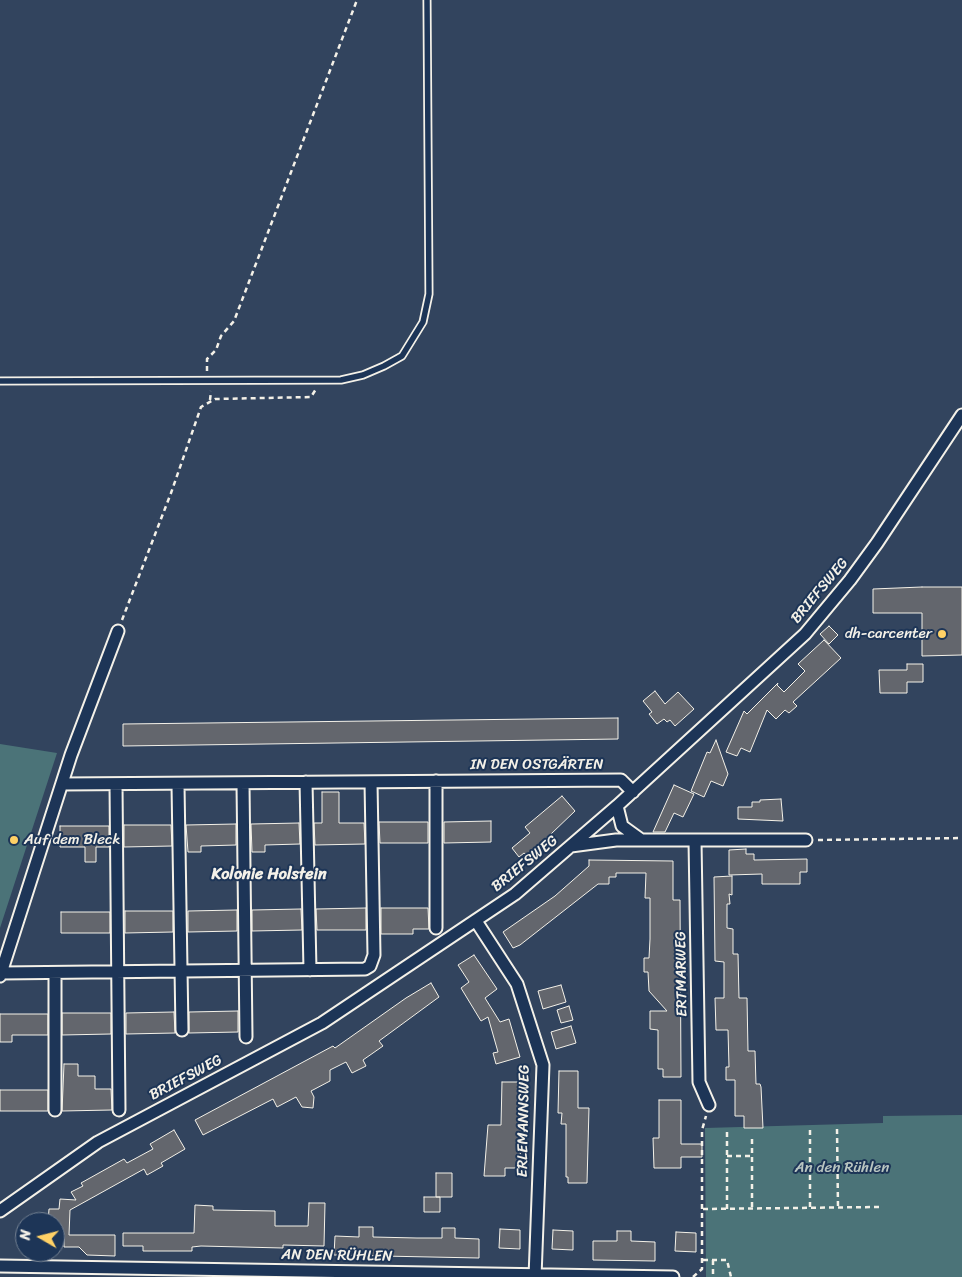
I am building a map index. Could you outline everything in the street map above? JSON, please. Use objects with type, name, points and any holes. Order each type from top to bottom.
[{"type":"street","name":"BRIEFSWEG","points":[[0,1211],[98,1142],[322,1023],[514,894],[633,792],[816,621],[877,543],[962,415]]},
{"type":"street","points":[[118,631],[62,784],[0,975],[118,971],[358,970],[370,966],[374,955],[371,782]]},
{"type":"street","name":"IN DEN OSTGÄRTEN","points":[[62,784],[116,786],[306,782],[621,780],[633,792]]},
{"type":"street","points":[[436,781],[436,928]]},
{"type":"street","points":[[306,782],[310,970]]},
{"type":"street","points":[[242,784],[246,1037]]},
{"type":"street","points":[[178,785],[182,1030]]},
{"type":"street","points":[[116,786],[119,1110]]},
{"type":"street","points":[[617,806],[622,826],[640,839]]},
{"type":"street","points":[[570,847],[591,842],[640,839],[696,841],[806,840]]},
{"type":"street","name":"ERTMARWEG","points":[[696,841],[699,1082],[709,1105]]},
{"type":"street","name":"ERLEMANNSWEG","points":[[476,921],[517,984],[543,1065],[535,1276]]},
{"type":"street","points":[[55,1110],[56,973]]},
{"type":"street","name":"AN DEN RÜHLEN","points":[[0,1266],[214,1273],[673,1277]]},
{"type":"lane","points":[[0,381],[341,380],[363,375],[402,356],[423,322],[429,294],[428,0]]},
{"type":"path","points":[[211,380],[207,372],[207,360],[216,350],[222,336],[234,321],[357,0]]},
{"type":"path","points":[[118,631],[171,493],[201,407],[208,401],[215,399],[311,397],[316,388],[315,380]]},
{"type":"path","points":[[806,840],[962,838]]},
{"type":"path","points":[[693,1277],[702,1269],[703,1260],[702,1130],[709,1105]]},
{"type":"path","points":[[838,1129],[838,1208]]},
{"type":"path","points":[[810,1130],[810,1208]]},
{"type":"path","points":[[727,1132],[728,1209]]},
{"type":"path","points":[[752,1139],[752,1208]]},
{"type":"path","points":[[727,1156],[752,1156]]},
{"type":"path","points":[[703,1209],[880,1207]]},
{"type":"path","points":[[703,1260],[727,1260],[731,1277]]},
{"type":"path","points":[[713,1260],[713,1277]]},
{"type":"green space","name":"Auf dem Bleck","points":[[0,744],[57,753],[0,928]]},
{"type":"green space","name":"An den Rühlen","points":[[962,1115],[962,1277],[706,1277],[705,1128],[883,1123],[883,1116]]},
{"type":"building","name":"dh-carcenter","points":[[962,587],[962,655],[922,656],[922,613],[873,613],[873,589]]},
{"type":"building","points":[[829,626],[838,635],[829,644],[820,634]]},
{"type":"building","points":[[824,640],[841,658],[793,702],[797,706],[789,713],[785,710],[776,719],[767,710],[750,752],[741,748],[737,756],[726,752],[744,711],[747,714],[778,683],[777,685],[784,692],[805,671],[798,664]]},
{"type":"building","points":[[907,664],[923,664],[923,682],[907,682],[907,693],[880,693],[879,670],[907,670]]},
{"type":"building","points":[[655,691],[665,704],[678,692],[694,709],[675,726],[670,720],[667,722],[664,719],[657,724],[649,714],[652,712],[643,701]]},
{"type":"building","points":[[618,718],[618,739],[123,746],[123,724]]},
{"type":"building","points":[[716,740],[728,774],[723,786],[711,781],[704,797],[691,791],[707,752],[710,753]]},
{"type":"building","points":[[674,785],[694,794],[683,817],[674,813],[665,832],[653,832]]},
{"type":"building","points":[[322,792],[339,792],[339,823],[364,823],[365,844],[315,845],[314,823],[322,823]]},
{"type":"building","points":[[562,796],[575,811],[528,856],[524,853],[519,857],[512,848],[530,833],[525,827]]},
{"type":"building","points":[[781,799],[783,821],[738,819],[738,807],[752,807],[752,802],[760,802],[760,800]]},
{"type":"building","points":[[491,821],[491,842],[444,843],[444,822]]},
{"type":"building","points":[[379,822],[428,822],[428,843],[380,843]]},
{"type":"building","points":[[299,823],[300,844],[265,845],[265,852],[252,852],[251,824]]},
{"type":"building","points":[[236,824],[236,845],[201,846],[201,852],[188,852],[186,825]]},
{"type":"building","points":[[124,825],[171,825],[172,846],[124,847]]},
{"type":"building","points":[[60,826],[109,826],[109,847],[96,847],[96,862],[85,862],[85,847],[60,847]]},
{"type":"building","points":[[746,849],[746,854],[754,854],[754,860],[807,859],[807,872],[800,872],[800,884],[762,884],[762,874],[729,875],[729,850]]},
{"type":"building","points":[[589,860],[673,861],[673,900],[680,900],[681,1077],[663,1077],[663,1069],[658,1069],[658,1030],[650,1029],[650,1011],[667,1011],[649,991],[648,972],[644,972],[644,958],[649,958],[650,939],[650,898],[645,898],[646,873],[616,873],[616,877],[609,877],[609,884],[598,884],[520,945],[513,948],[503,932],[555,896],[589,866]]},
{"type":"building","points":[[732,876],[732,895],[729,894],[730,904],[727,904],[727,928],[733,929],[733,954],[738,954],[739,998],[747,998],[748,1051],[755,1051],[756,1084],[760,1084],[761,1087],[763,1128],[744,1128],[744,1116],[735,1116],[735,1080],[726,1080],[726,1067],[729,1067],[728,1030],[716,1030],[715,998],[724,998],[724,962],[715,961],[714,877]]},
{"type":"building","points":[[366,908],[366,930],[317,930],[316,909]]},
{"type":"building","points":[[381,908],[428,908],[429,929],[413,929],[413,934],[381,934]]},
{"type":"building","points":[[301,909],[302,930],[252,931],[252,910]]},
{"type":"building","points":[[237,910],[237,931],[188,932],[188,911]]},
{"type":"building","points":[[125,911],[173,911],[173,932],[125,933]]},
{"type":"building","points":[[61,912],[110,912],[110,933],[61,933]]},
{"type":"building","points":[[474,955],[497,989],[485,998],[500,1022],[509,1019],[520,1057],[496,1064],[493,1053],[498,1052],[488,1017],[481,1021],[461,988],[469,982],[458,965]]},
{"type":"building","points":[[431,983],[439,997],[379,1041],[383,1046],[363,1060],[366,1066],[352,1073],[346,1062],[330,1070],[330,1081],[311,1091],[314,1097],[313,1108],[302,1107],[296,1097],[277,1107],[273,1099],[203,1135],[195,1120],[333,1046],[335,1048],[406,998]]},
{"type":"building","points":[[561,985],[566,1002],[543,1009],[538,991]]},
{"type":"building","points":[[569,1006],[573,1020],[561,1023],[557,1010]]},
{"type":"building","points":[[238,1011],[238,1032],[189,1033],[189,1012]]},
{"type":"building","points":[[174,1012],[175,1033],[126,1034],[126,1013]]},
{"type":"building","points":[[62,1013],[111,1013],[111,1034],[62,1035]]},
{"type":"building","points":[[0,1014],[48,1014],[48,1035],[12,1035],[12,1042],[0,1042]]},
{"type":"building","points":[[571,1026],[576,1043],[556,1049],[551,1032]]},
{"type":"building","points":[[64,1064],[78,1064],[78,1076],[95,1076],[95,1089],[111,1089],[112,1110],[62,1111]]},
{"type":"building","points":[[559,1071],[578,1071],[578,1108],[589,1108],[587,1183],[568,1183],[568,1177],[566,1177],[566,1124],[561,1124],[562,1113],[558,1113]]},
{"type":"building","points":[[502,1082],[522,1082],[520,1168],[505,1168],[505,1176],[484,1176],[488,1125],[501,1125]]},
{"type":"building","points":[[0,1090],[48,1090],[48,1111],[0,1111]]},
{"type":"building","points":[[659,1100],[681,1100],[681,1144],[702,1144],[702,1157],[681,1157],[681,1168],[654,1168],[653,1138],[659,1138]]},
{"type":"building","points":[[174,1130],[185,1149],[161,1163],[163,1166],[147,1175],[144,1169],[70,1210],[69,1235],[115,1235],[115,1256],[87,1255],[79,1247],[65,1247],[65,1212],[49,1212],[49,1209],[59,1209],[60,1199],[76,1200],[71,1192],[83,1186],[81,1183],[124,1159],[127,1163],[153,1149],[150,1144]]},
{"type":"building","points":[[436,1173],[452,1173],[452,1197],[436,1197]]},
{"type":"building","points":[[424,1197],[440,1197],[440,1212],[424,1212]]},
{"type":"building","points":[[309,1203],[325,1203],[324,1246],[283,1245],[283,1248],[201,1246],[192,1247],[192,1251],[143,1251],[143,1246],[123,1246],[123,1233],[194,1233],[195,1205],[213,1206],[213,1210],[275,1211],[275,1226],[308,1226]]},
{"type":"building","points":[[359,1227],[373,1227],[373,1237],[417,1238],[442,1238],[442,1228],[455,1228],[455,1238],[479,1239],[479,1258],[334,1255],[335,1236],[359,1237]]},
{"type":"building","points":[[500,1229],[520,1230],[520,1249],[499,1248]]},
{"type":"building","points":[[553,1230],[573,1231],[573,1250],[552,1249]]},
{"type":"building","points":[[617,1231],[631,1231],[631,1241],[655,1242],[655,1261],[593,1260],[593,1241],[617,1241]]},
{"type":"building","points":[[676,1232],[696,1233],[696,1252],[675,1251]]},
{"type":"place","name":"dh-carcenter","points":[[942,634]]},
{"type":"place","name":"Auf dem Bleck","points":[[14,840]]},
{"type":"district","name":"Kolonie Holstein","points":[[269,875]]}]
